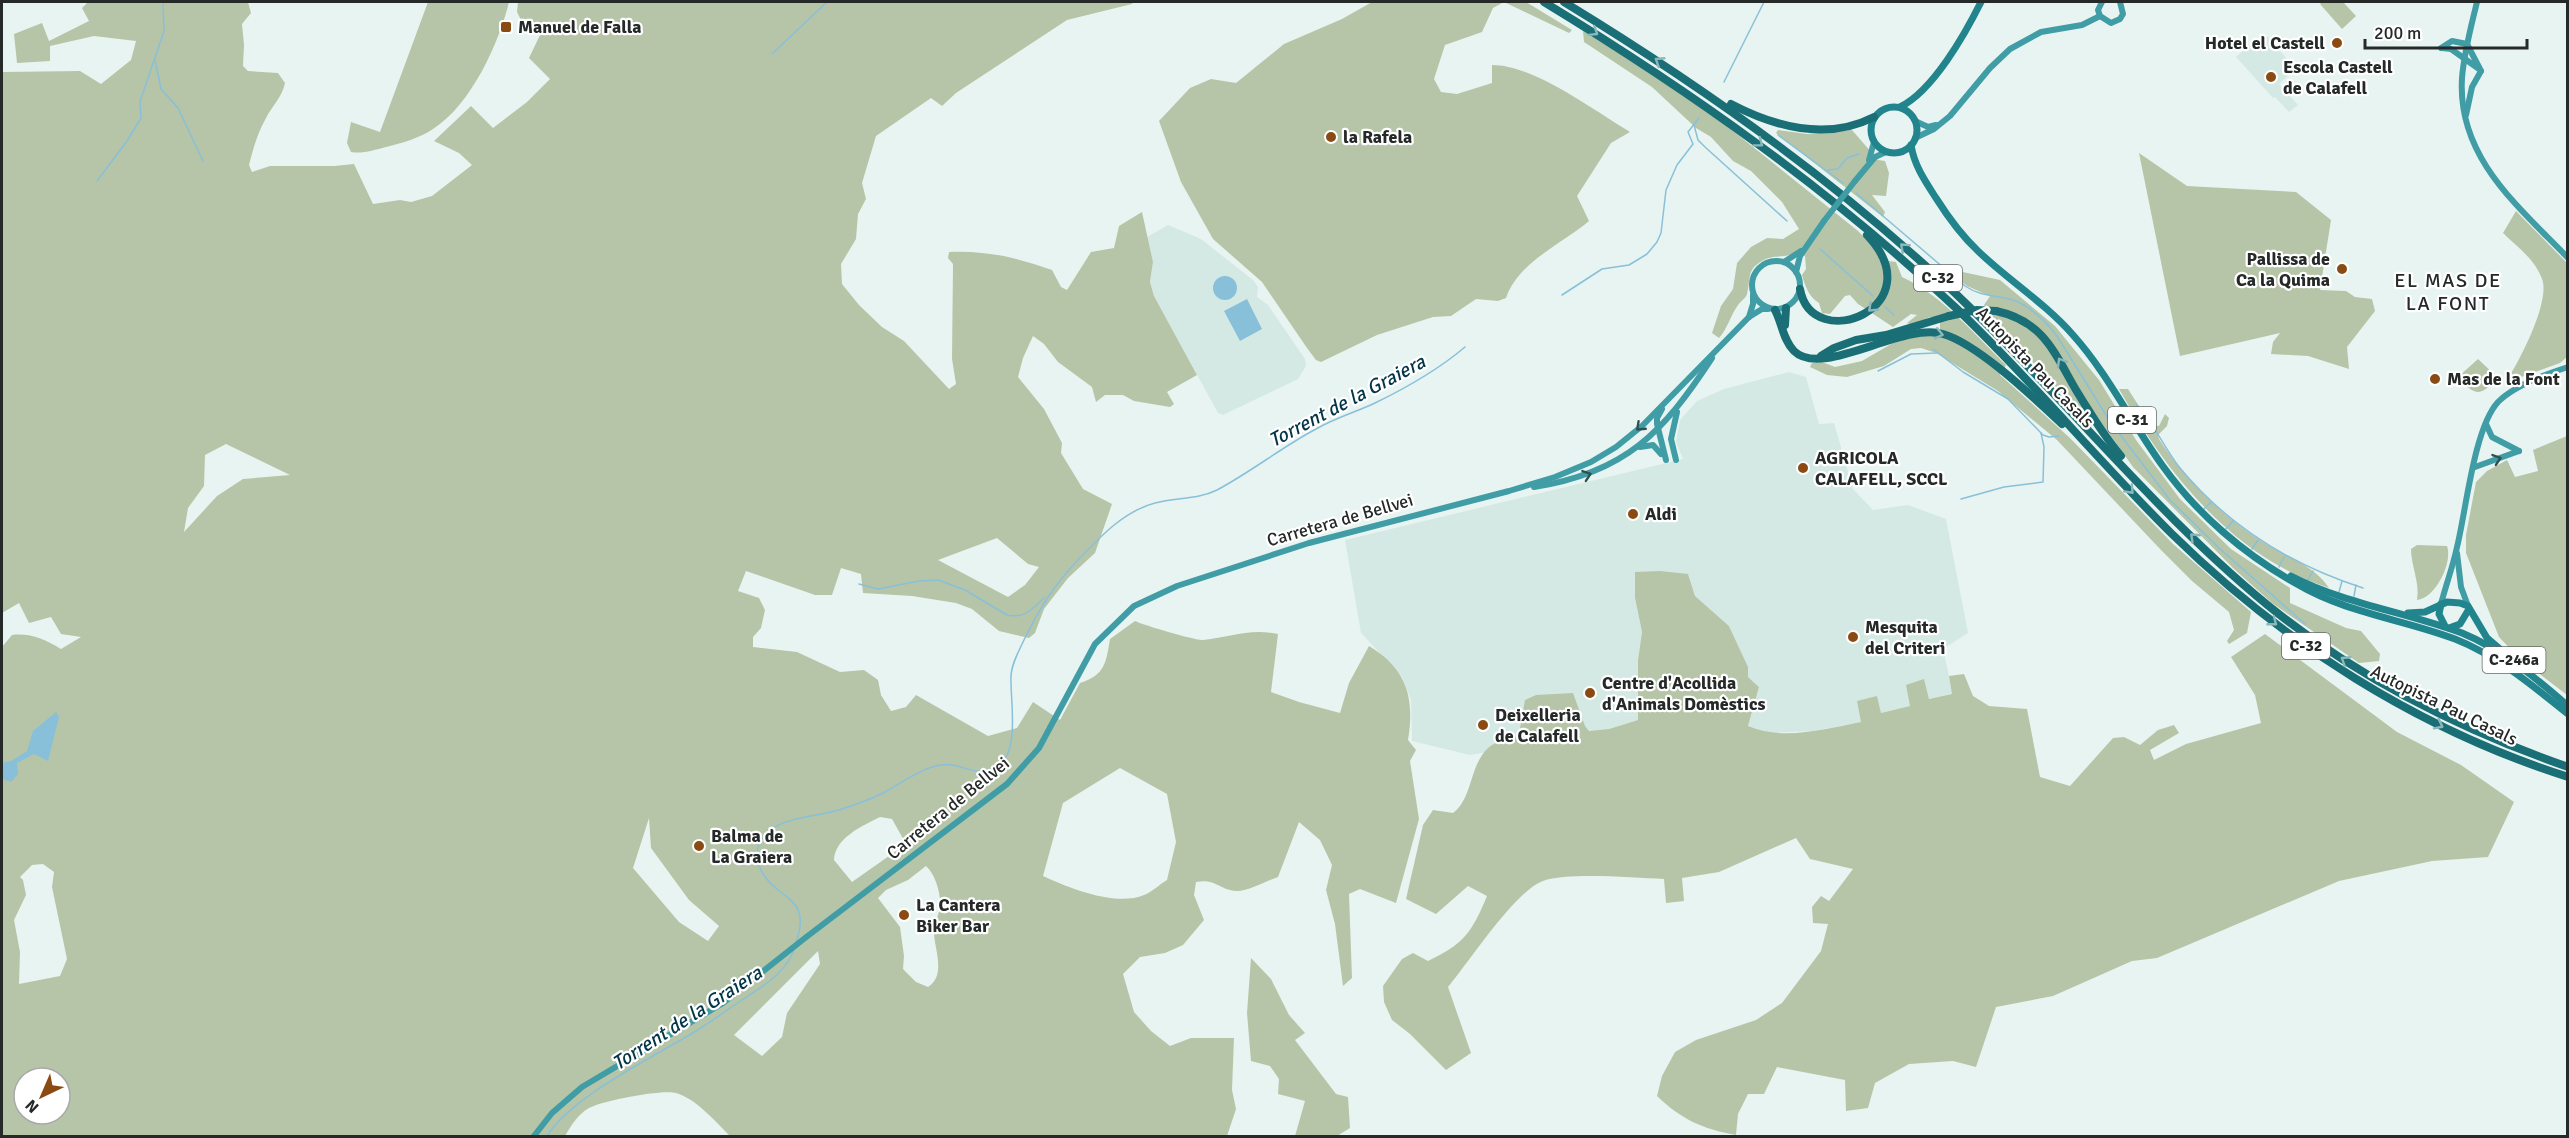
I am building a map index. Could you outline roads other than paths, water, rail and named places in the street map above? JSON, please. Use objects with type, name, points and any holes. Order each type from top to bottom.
[{"type":"highway","name":"Autopista Pau Casals","points":[[1544,2],[1720,114],[1859,222],[1971,323],[2052,405],[2164,526],[2218,577],[2281,628],[2324,659],[2393,701],[2455,733],[2519,760],[2568,777]]},
{"type":"highway","name":"Autopista Pau Casals","points":[[1564,2],[1717,100],[1826,181],[1925,266],[2009,346],[2138,481],[2280,615],[2388,687],[2445,717],[2568,767]]},
{"type":"highway","points":[[1717,100],[1725,101],[1762,119],[1796,128],[1845,128],[1874,117]]},
{"type":"highway","points":[[1800,289],[1804,303],[1810,309],[1829,319],[1842,321],[1856,319],[1871,311],[1884,293],[1888,274],[1885,258],[1879,247],[1859,222]]},
{"type":"highway","points":[[1786,308],[1784,321],[1789,341],[1800,352],[1811,357],[1821,357],[1834,348],[1856,340],[1886,335],[1977,310],[1996,311],[2027,322],[2045,338],[2090,412],[2138,481]]},
{"type":"highway","points":[[1772,309],[1787,343],[1797,354],[1811,360],[1922,331],[1950,337],[2008,376],[2090,448]]},
{"type":"main road","points":[[1749,317],[1753,304],[1751,284],[1754,275],[1762,265],[1772,261],[1790,260],[1805,246],[1875,157],[1886,152],[1898,153],[1911,146],[1915,138],[1915,105],[1920,94],[1950,54],[1982,2]]},
{"type":"main road","points":[[2102,2],[2098,10],[2100,16],[2107,22],[2116,22],[2123,14],[2122,2]]},
{"type":"main road","points":[[2477,2],[2464,59],[2462,98],[2469,135],[2486,169],[2568,258]]},
{"type":"main road","points":[[1915,138],[1942,123],[1990,68],[2010,49],[2041,32],[2082,25],[2100,16]]},
{"type":"main road","points":[[2467,44],[2452,41],[2441,48],[2451,49],[2481,71]]},
{"type":"main road","points":[[2467,44],[2481,71]]},
{"type":"main road","points":[[2466,120],[2472,87],[2481,71]]},
{"type":"main road","points":[[1866,166],[1874,142],[1870,127],[1874,117],[1885,108],[1900,107],[1909,103],[1920,94]]},
{"type":"main road","points":[[1900,107],[1928,127],[1942,123]]},
{"type":"main road","points":[[1874,142],[1886,152]]},
{"type":"main road","name":"C-31","points":[[1911,146],[1912,156],[1918,168],[1964,237],[2000,272],[2048,310],[2084,348],[2108,380],[2161,464],[2183,492],[2229,537],[2295,584],[2314,593],[2346,606],[2454,639],[2499,663],[2568,714]]},
{"type":"main road","name":"C-31","points":[[1898,153],[1909,158],[1918,168]]},
{"type":"main road","points":[[1753,294],[1759,303],[1772,309],[1786,308],[1797,297],[1800,289],[1796,272],[1805,246]]},
{"type":"main road","points":[[1784,262],[1796,272]]},
{"type":"main road","name":"Carretera de Bellvei","points":[[534,1137],[552,1113],[582,1087],[709,1012],[1007,784],[1038,748],[1089,653],[1103,635],[1134,606],[1177,586],[1309,543],[1509,491],[1555,477],[1603,456],[1642,426],[1749,317],[1762,309],[1772,309]]},
{"type":"main road","name":"Carretera de Bellvei","points":[[1509,491],[1589,475],[1629,453],[1658,429],[1681,403],[1718,349]]},
{"type":"main road","name":"C-246a","points":[[2441,604],[2457,550],[2475,467],[2491,412],[2500,401],[2522,387],[2567,367]]},
{"type":"main road","points":[[1629,453],[1646,444],[1653,445],[1659,449],[1665,461],[1657,418],[1660,410],[1676,395],[1681,385]]},
{"type":"main road","points":[[1676,460],[1672,450],[1671,428],[1681,403]]},
{"type":"main road","points":[[2475,467],[2519,451],[2492,437],[2486,424]]},
{"type":"main road","name":"C-246a","points":[[2457,550],[2461,587],[2469,608],[2487,638],[2568,705]]},
{"type":"main road","name":"C-31","points":[[2268,564],[2324,591],[2447,628],[2475,639],[2521,668],[2568,705]]},
{"type":"main road","points":[[2385,618],[2411,621],[2441,630],[2460,624],[2469,608],[2451,601],[2414,614],[2395,612]]},
{"type":"main road","points":[[2441,604],[2440,621],[2450,633],[2477,645],[2499,663]]},
{"type":"water","points":[[1225,276],[1230,277],[1236,283],[1236,293],[1230,299],[1225,300],[1220,299],[1214,293],[1213,288],[1214,283],[1220,277]]},
{"type":"water","points":[[1247,299],[1262,329],[1240,341],[1224,311]]},
{"type":"water","points":[[56,712],[59,717],[48,761],[34,754],[17,763],[18,774],[11,782],[2,779],[2,763],[11,761],[27,751],[33,731]]},
{"type":"waterway","points":[[97,181],[141,118],[140,102],[164,31],[163,2]]},
{"type":"waterway","points":[[772,54],[827,2]]},
{"type":"waterway","name":"Torrent de la Graiera","points":[[1724,82],[1764,2]]},
{"type":"waterway","points":[[155,60],[161,89],[178,108],[203,161]]},
{"type":"waterway","name":"Torrent de la Graiera","points":[[1562,295],[1602,269],[1629,265],[1647,254],[1657,242],[1661,233],[1666,190],[1677,165],[1693,144],[1688,132],[1699,118]]},
{"type":"waterway","points":[[1694,125],[1698,140],[1787,221]]},
{"type":"waterway","points":[[1778,135],[1843,183]]},
{"type":"waterway","points":[[1828,170],[1838,169],[1847,158],[1859,154]]},
{"type":"waterway","points":[[1856,193],[1965,286],[1983,294],[2016,301],[2044,321],[2057,336],[2109,420],[2170,500],[2219,548],[2305,624]]},
{"type":"waterway","points":[[1820,249],[1873,296]]},
{"type":"waterway","points":[[1885,307],[1894,315]]},
{"type":"waterway","name":"Torrent de la Graiera","points":[[796,942],[800,914],[789,898],[765,877],[759,865],[757,850],[765,835],[773,828],[794,819],[829,813],[867,800],[932,767],[947,764],[974,771],[996,767],[1004,761],[1009,751],[1012,726],[1011,677],[1017,655],[1054,588],[1104,534],[1123,518],[1144,507],[1217,490],[1316,429],[1375,403],[1410,384],[1465,347]]},
{"type":"waterway","points":[[1933,349],[1963,372],[2008,399],[2043,435],[2059,436]]},
{"type":"waterway","points":[[1878,371],[1911,354],[1937,353]]},
{"type":"waterway","points":[[2136,404],[2180,468],[2199,489],[2240,526],[2263,542],[2311,568],[2363,588]]},
{"type":"waterway","points":[[2132,411],[2139,407]]},
{"type":"waterway","points":[[1961,499],[2004,487],[2043,482],[2044,447],[2041,433]]},
{"type":"waterway","points":[[2204,509],[2211,502]]},
{"type":"waterway","points":[[2226,529],[2233,521]]},
{"type":"waterway","points":[[2252,549],[2258,540]]},
{"type":"waterway","points":[[2279,567],[2284,557]]},
{"type":"waterway","points":[[2308,580],[2313,571]]},
{"type":"waterway","points":[[859,584],[878,589],[919,581],[938,580],[965,590],[1007,615],[1013,616],[1028,612],[1044,598]]},
{"type":"waterway","points":[[2339,592],[2342,581]]},
{"type":"waterway","points":[[2354,596],[2356,585]]},
{"type":"waterway","name":"Torrent de la Graiera","points":[[547,1136],[575,1106],[594,1092],[696,1031],[765,984],[785,966],[794,950]]},
{"type":"place","name":"Manuel de Falla","points":[[506,27]]},
{"type":"place","name":"Hotel el Castell","points":[[2337,43]]},
{"type":"place","name":"Escola Castell de Calafell","points":[[2271,77]]},
{"type":"place","name":"la Rafela","points":[[1331,137]]},
{"type":"place","name":"Pallissa de Ca la Quima","points":[[2342,269]]},
{"type":"place","name":"Mas de la Font","points":[[2435,379]]},
{"type":"place","name":"AGRICOLA CALAFELL, SCCL","points":[[1803,468]]},
{"type":"place","name":"Aldi","points":[[1633,514]]},
{"type":"place","name":"Mesquita del Criteri","points":[[1853,637]]},
{"type":"place","name":"Centre d'Acollida d'Animals Domèstics","points":[[1590,693]]},
{"type":"place","name":"Deixelleria de Calafell","points":[[1483,725]]},
{"type":"place","name":"Balma de La Graiera","points":[[699,846]]},
{"type":"place","name":"La Cantera Biker Bar","points":[[904,915]]},
{"type":"district","name":"EL MAS DE LA FONT","points":[[2448,292]]}]
